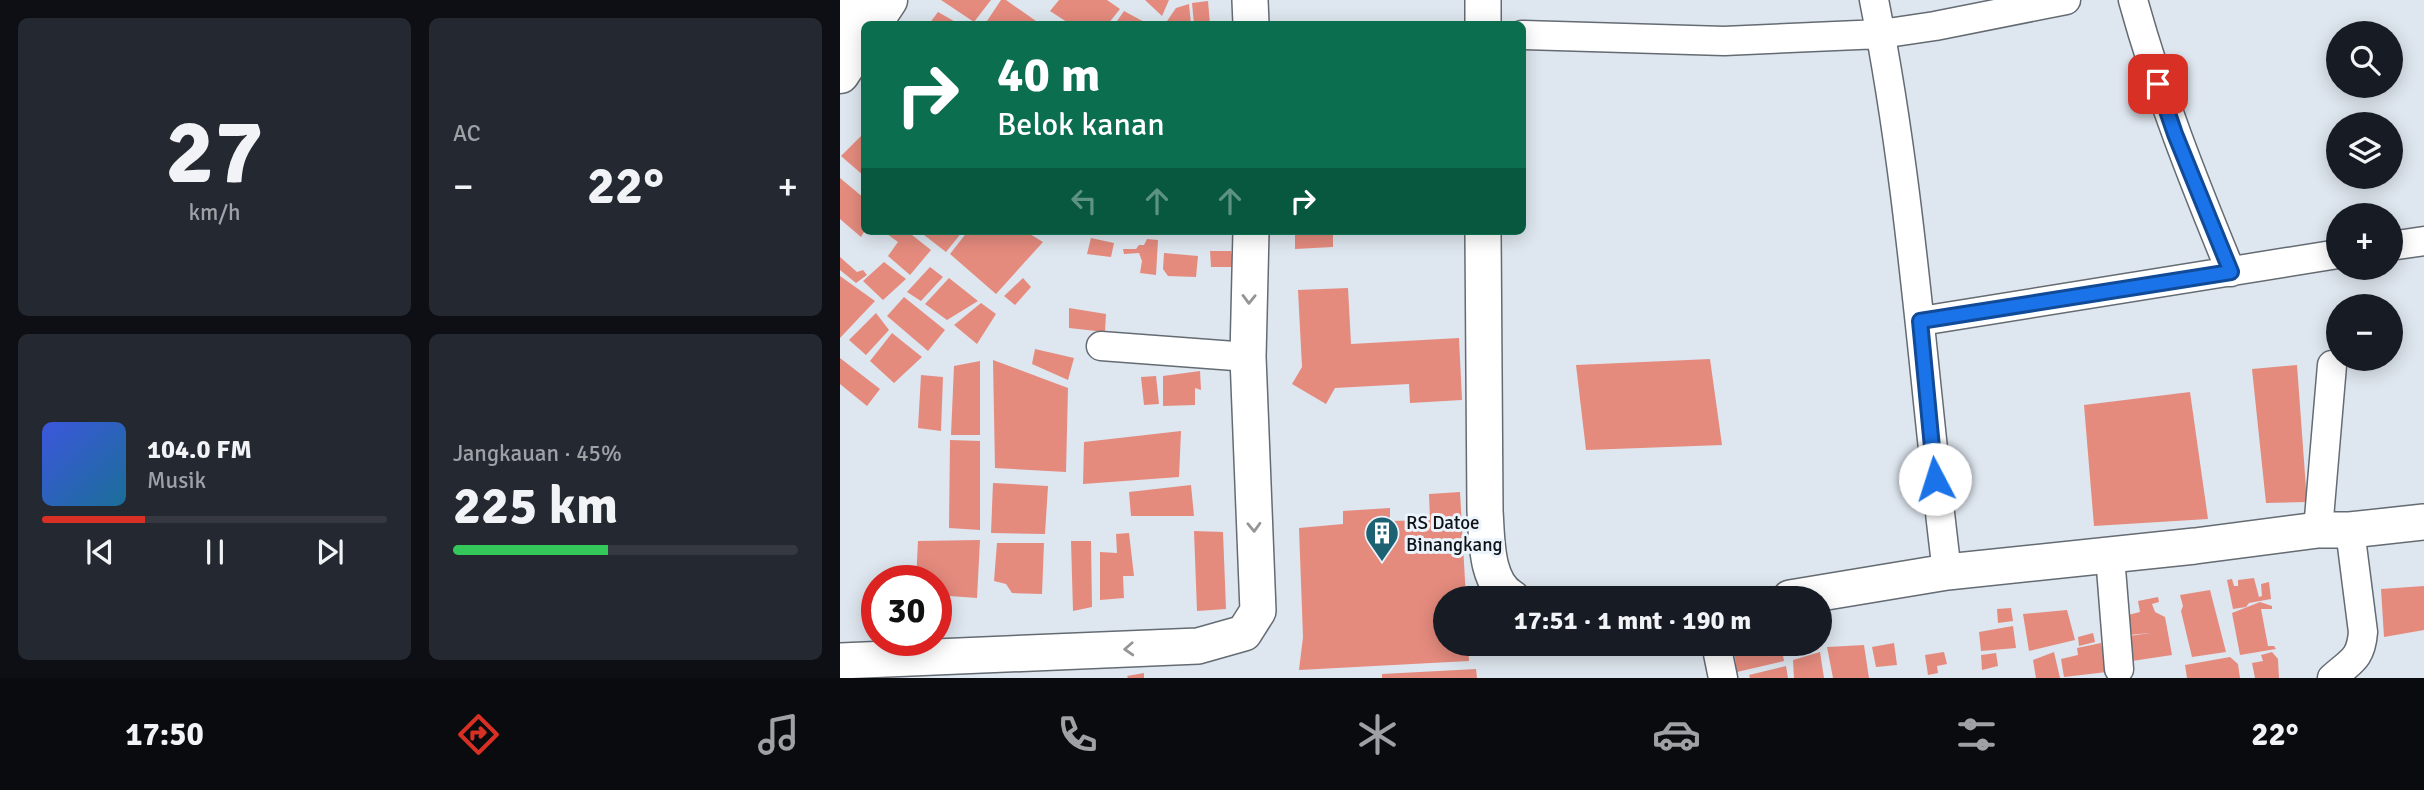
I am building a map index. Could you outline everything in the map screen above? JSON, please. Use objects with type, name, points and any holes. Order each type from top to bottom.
[{"type":"highway","points":[[840,24],[857,0]]},
{"type":"highway","points":[[874,21],[888,0]]},
{"type":"highway","points":[[840,74],[861,42]]},
{"type":"street","points":[[1250,0],[1251,21]]},
{"type":"street","points":[[1483,0],[1483,21]]},
{"type":"street","points":[[1874,0],[1903,182],[1947,572]]},
{"type":"street","points":[[1526,35],[1724,41],[1881,34],[2066,0]]},
{"type":"street","points":[[2133,0],[2149,59],[2175,134],[2231,272]]},
{"type":"street","points":[[854,667],[1198,646],[1244,633],[1258,611],[1248,357],[1251,235]]},
{"type":"street","points":[[1483,235],[1485,498],[1488,553],[1500,586]]},
{"type":"street","points":[[2403,244],[2424,241]]},
{"type":"street","points":[[1920,321],[2326,256]]},
{"type":"street","points":[[1101,346],[1248,357]]},
{"type":"street","points":[[2332,371],[2334,530],[2363,632],[2361,653],[2332,678]]},
{"type":"street","points":[[1832,591],[1947,572],[2424,522]]},
{"type":"street","points":[[2110,556],[2119,669]]},
{"type":"street","points":[[1718,656],[1723,678]]},
{"type":"building","points":[[941,0],[991,0],[972,21]]},
{"type":"building","points":[[1001,0],[1006,0],[1036,21],[987,21]]},
{"type":"building","points":[[1059,0],[1107,0],[1120,9],[1110,21],[1065,21],[1050,11]]},
{"type":"building","points":[[1145,0],[1169,0],[1162,16]]},
{"type":"building","points":[[1208,1],[1210,21],[1194,21],[1192,3]]},
{"type":"building","points":[[1189,4],[1191,21],[1167,21],[1176,8]]},
{"type":"building","points":[[1124,11],[1142,21],[1117,21]]},
{"type":"building","points":[[938,12],[954,21],[931,21]]},
{"type":"building","points":[[861,136],[861,173],[841,156]]},
{"type":"building","points":[[840,178],[861,196],[861,237],[840,219]]},
{"type":"building","points":[[888,235],[912,235],[931,250],[910,275],[888,256],[898,242]]},
{"type":"building","points":[[924,235],[960,235],[946,252]]},
{"type":"building","points":[[965,235],[1032,235],[1043,242],[996,294],[950,254]]},
{"type":"building","points":[[1295,235],[1333,235],[1333,247],[1295,249]]},
{"type":"building","points":[[1091,238],[1114,243],[1111,257],[1087,254]]},
{"type":"building","points":[[1147,239],[1158,240],[1156,275],[1140,273],[1142,261],[1139,253],[1124,254],[1123,249],[1136,249],[1139,245],[1144,245]]},
{"type":"building","points":[[1210,251],[1231,251],[1234,267],[1211,267]]},
{"type":"building","points":[[1164,253],[1198,256],[1196,277],[1168,276],[1163,269]]},
{"type":"building","points":[[840,257],[857,272],[863,270],[867,275],[856,283],[840,270]]},
{"type":"building","points":[[884,262],[906,279],[883,300],[863,281]]},
{"type":"building","points":[[930,267],[943,277],[921,301],[907,292]]},
{"type":"building","points":[[840,276],[875,301],[840,338]]},
{"type":"building","points":[[949,278],[978,301],[947,320],[925,304]]},
{"type":"building","points":[[1023,278],[1031,287],[1015,305],[1004,296]]},
{"type":"building","points":[[1348,288],[1351,344],[1459,338],[1462,400],[1410,403],[1409,384],[1335,388],[1326,404],[1292,384],[1302,367],[1298,290]]},
{"type":"building","points":[[904,297],[945,330],[928,351],[887,316]]},
{"type":"building","points":[[981,303],[996,314],[977,344],[954,325]]},
{"type":"building","points":[[1069,308],[1106,314],[1105,332],[1069,328]]},
{"type":"building","points":[[876,313],[889,330],[866,355],[849,340]]},
{"type":"building","points":[[892,333],[922,357],[894,383],[870,361]]},
{"type":"building","points":[[1035,349],[1074,358],[1068,380],[1032,364]]},
{"type":"building","points":[[840,358],[880,389],[867,406],[840,384]]},
{"type":"building","points":[[1710,359],[1722,445],[1586,450],[1576,365]]},
{"type":"building","points":[[993,360],[1068,388],[1066,472],[995,468]]},
{"type":"building","points":[[980,361],[980,435],[951,435],[954,366]]},
{"type":"building","points":[[2297,365],[2307,502],[2266,503],[2252,369]]},
{"type":"building","points":[[1200,371],[1201,390],[1195,388],[1195,405],[1163,406],[1163,376]]},
{"type":"building","points":[[921,375],[943,377],[941,431],[918,428]]},
{"type":"building","points":[[1156,376],[1159,404],[1144,405],[1141,377]]},
{"type":"building","points":[[2190,392],[2208,519],[2094,526],[2084,405]]},
{"type":"building","points":[[1181,431],[1179,477],[1083,484],[1084,442]]},
{"type":"building","points":[[950,440],[980,441],[980,530],[949,528]]},
{"type":"building","points":[[993,483],[1048,486],[1045,534],[991,533]]},
{"type":"building","points":[[1191,485],[1194,516],[1131,516],[1129,492]]},
{"type":"building","name":"RS Datoe Binangkang","points":[[1460,492],[1465,586],[1433,586],[1433,656],[1469,656],[1469,661],[1299,670],[1303,637],[1299,528],[1343,524],[1343,511],[1390,508],[1390,521],[1430,520],[1429,494]]},
{"type":"building","points":[[1194,531],[1223,532],[1226,609],[1197,611]]},
{"type":"building","points":[[1129,533],[1134,576],[1123,576],[1124,598],[1100,600],[1100,552],[1117,553],[1116,534]]},
{"type":"building","points":[[980,540],[977,598],[952,596],[952,565],[917,565],[918,541]]},
{"type":"building","points":[[1071,541],[1091,541],[1092,607],[1073,611]]},
{"type":"building","points":[[997,543],[1044,543],[1042,594],[1012,593],[1006,584],[994,581]]},
{"type":"building","points":[[2254,578],[2259,597],[2262,596],[2261,584],[2269,582],[2271,599],[2233,609],[2227,580],[2232,579],[2234,586],[2238,586],[2238,580]]},
{"type":"building","points":[[2424,586],[2424,630],[2384,637],[2381,589]]},
{"type":"building","points":[[2210,590],[2226,652],[2192,657],[2180,595]]},
{"type":"building","points":[[2158,597],[2159,602],[2152,604],[2155,612],[2165,617],[2172,655],[2132,661],[2129,636],[2150,633],[2129,635],[2128,615],[2140,612],[2138,601]]},
{"type":"building","points":[[2260,602],[2272,606],[2272,609],[2261,609],[2268,646],[2274,646],[2276,649],[2240,655],[2232,613]]},
{"type":"building","points":[[2011,608],[2013,621],[1998,623],[1997,609]]},
{"type":"building","points":[[2067,610],[2075,640],[2029,651],[2023,614]]},
{"type":"building","points":[[2013,626],[2016,648],[1981,651],[1979,632]]},
{"type":"building","points":[[2093,633],[2095,642],[2079,646],[2078,637]]},
{"type":"building","points":[[1894,643],[1897,665],[1876,667],[1872,647]]},
{"type":"building","points":[[2101,643],[2107,672],[2064,677],[2061,659],[2078,655],[2077,648]]},
{"type":"building","points":[[1864,645],[1869,678],[1833,678],[1829,656],[1832,656],[1832,647]]},
{"type":"building","points":[[1944,652],[1947,664],[1937,666],[1938,673],[1928,675],[1925,655]]},
{"type":"building","points":[[2054,652],[2060,678],[2036,678],[2033,660]]},
{"type":"building","points":[[2272,652],[2278,659],[2279,678],[2255,678],[2252,663],[2263,661],[2261,655]]},
{"type":"building","points":[[1996,653],[1998,666],[1982,670],[1981,655]]},
{"type":"building","points":[[1735,656],[1783,656],[1784,661],[1737,672]]},
{"type":"building","points":[[1821,656],[1824,678],[1794,678],[1793,660]]},
{"type":"building","points":[[2230,657],[2238,664],[2240,678],[2187,678],[2185,665]]},
{"type":"building","points":[[1786,666],[1788,678],[1750,678],[1749,675]]},
{"type":"building","points":[[1476,669],[1477,678],[1382,678],[1382,674]]},
{"type":"building","points":[[1144,673],[1144,678],[1127,676]]},
{"type":"place","name":"RS Datoe Binangkang","points":[[1382,563]]},
{"type":"route","points":[[1935,479],[1920,321],[2231,272],[2175,134],[2158,84]]}]
